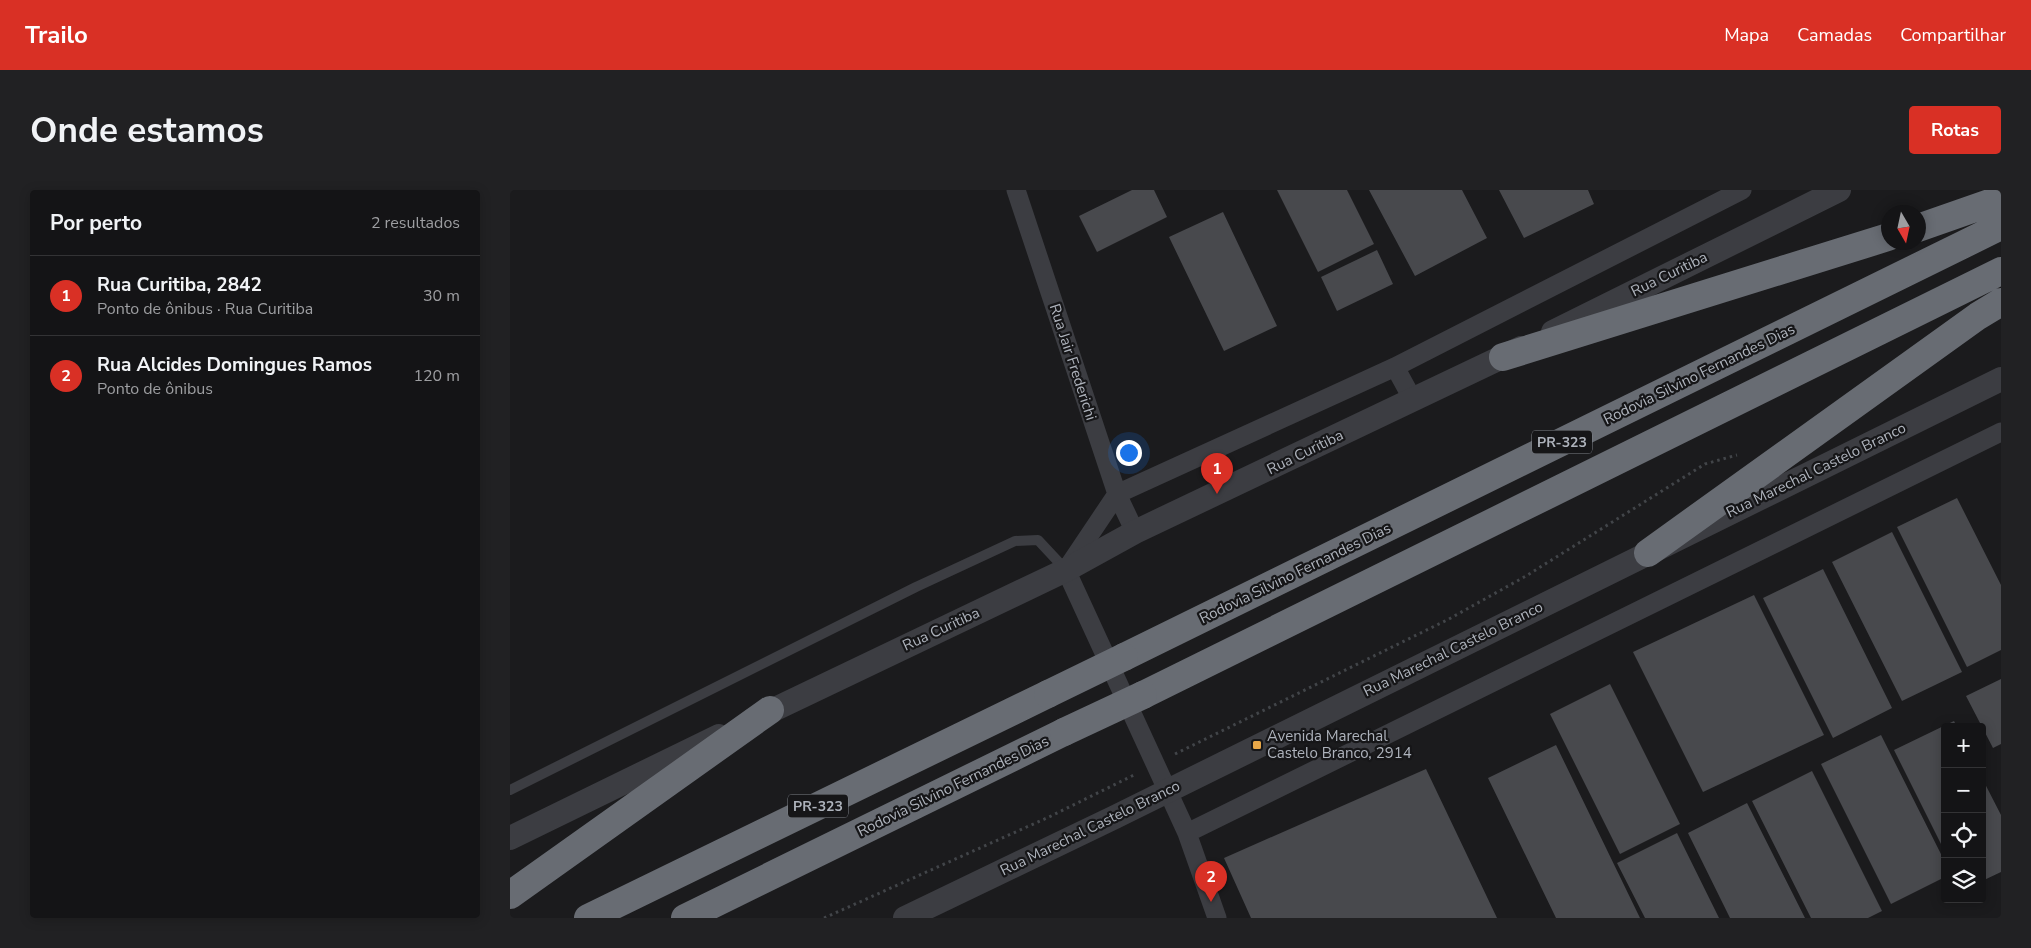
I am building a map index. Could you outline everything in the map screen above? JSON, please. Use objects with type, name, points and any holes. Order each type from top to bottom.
[{"type":"highway","points":[[1926,225],[2001,199]]},
{"type":"highway","name":"Rodovia Silvino Fernandes Dias","points":[[588,918],[2001,226]]},
{"type":"highway","points":[[1502,357],[1881,239]]},
{"type":"highway","name":"Rodovia Silvino Fernandes Dias","points":[[685,918],[1143,695],[2001,271]]},
{"type":"highway","points":[[1648,553],[1978,316],[2001,302]]},
{"type":"highway","points":[[510,895],[770,710]]},
{"type":"street","name":"Rua Jair Frederichi","points":[[1016,190],[1117,494],[1135,532]]},
{"type":"street","points":[[1217,918],[1187,833],[1066,570],[1117,494],[1395,367],[1742,190]]},
{"type":"street","name":"Rua Curitiba","points":[[510,838],[770,710],[1066,570],[1135,532],[1502,357],[1839,190]]},
{"type":"street","points":[[1395,367],[1413,400]]},
{"type":"street","name":"Rua Marechal Castelo Branco","points":[[905,918],[2001,379]]},
{"type":"street","points":[[1187,833],[2001,432]]},
{"type":"lane","points":[[510,790],[916,587],[1015,541],[1038,540],[1066,570]]},
{"type":"path","points":[[824,918],[1049,817],[1448,620],[1526,576],[1706,464],[1740,454]]},
{"type":"building","points":[[1132,190],[1154,190],[1167,217],[1097,252],[1079,216]]},
{"type":"building","points":[[1277,190],[1347,190],[1374,244],[1318,272]]},
{"type":"building","points":[[1369,190],[1462,190],[1487,238],[1415,276]]},
{"type":"building","points":[[1499,190],[1588,190],[1594,204],[1524,238]]},
{"type":"building","points":[[1223,212],[1277,326],[1224,351],[1169,237]]},
{"type":"building","points":[[1377,250],[1393,284],[1337,311],[1321,277]]},
{"type":"building","points":[[1957,498],[2001,585],[2001,650],[1967,667],[1897,527]]},
{"type":"building","points":[[1892,532],[1962,672],[1902,701],[1832,562]]},
{"type":"building","points":[[1823,569],[1892,708],[1833,738],[1763,598]]},
{"type":"building","points":[[1754,595],[1824,735],[1703,792],[1633,652]]},
{"type":"building","points":[[2001,679],[2001,744],[1993,748],[1986,735],[1986,723],[1980,723],[1966,696]]},
{"type":"building","points":[[1610,684],[1680,824],[1620,854],[1550,714]]},
{"type":"building","points":[[1941,727],[1941,844],[1894,750]]},
{"type":"building","points":[[1881,735],[1941,854],[1941,879],[1891,904],[1821,764]]},
{"type":"building","points":[[1556,745],[1640,918],[1556,918],[1488,778]]},
{"type":"building","points":[[1426,769],[1497,918],[1251,918],[1224,858]]},
{"type":"building","points":[[1812,771],[1882,911],[1868,918],[1811,918],[1752,801]]},
{"type":"building","points":[[1986,786],[2001,815],[2001,872],[1986,879]]},
{"type":"building","points":[[1747,803],[1805,918],[1730,918],[1688,833]]},
{"type":"building","points":[[1677,833],[1719,918],[1645,918],[1617,863]]},
{"type":"place","name":"Rua Curitiba, 2842","points":[[1217,494]]},
{"type":"place","name":"Avenida Marechal Castelo Branco, 2914","points":[[1257,745]]},
{"type":"place","name":"Rua Alcides Domingues Ramos","points":[[1211,902]]}]
